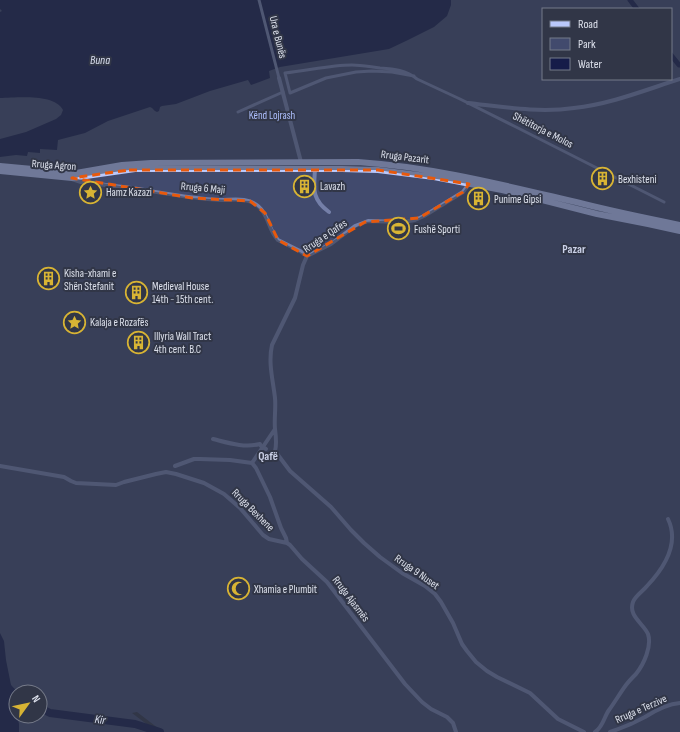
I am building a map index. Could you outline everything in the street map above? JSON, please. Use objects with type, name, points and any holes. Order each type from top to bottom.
[{"type":"main road","name":"Rruga Pazarit","points":[[122,165],[152,163],[301,162],[358,162],[386,164],[432,170],[528,190],[604,209],[680,225]]},
{"type":"main road","name":"Rruga Agron","points":[[0,166],[76,172],[122,165]]},
{"type":"main road","name":"Rruga Pazarit","points":[[129,170],[358,168],[378,170],[428,176],[515,193],[680,232]]},
{"type":"main road","name":"Rruga Agron","points":[[0,171],[72,178],[129,170]]},
{"type":"street","name":"Ura e Bunës","points":[[259,0],[279,78]]},
{"type":"street","name":"Shëtitorja e Molos","points":[[414,76],[392,72],[356,72],[326,78],[290,93],[285,73],[352,65],[404,71],[414,76],[417,79],[468,103],[664,202]]},
{"type":"street","points":[[279,78],[301,162]]},
{"type":"street","points":[[468,103],[525,110],[574,108],[611,101],[680,79]]},
{"type":"street","points":[[238,112],[283,92]]},
{"type":"street","points":[[315,169],[314,193],[321,204],[329,212]]},
{"type":"street","name":"Rruga 6 Maji","points":[[72,178],[81,182],[192,198],[250,201],[265,213],[270,228],[278,240],[307,256]]},
{"type":"street","name":"Rruga e Qafes","points":[[275,451],[275,402],[270,365],[271,350],[295,298],[307,256],[331,244],[356,226],[365,222],[403,222],[420,218],[463,192],[469,184]]},
{"type":"street","points":[[176,466],[194,459],[230,460],[252,463],[275,429]]},
{"type":"street","points":[[213,439],[244,446],[260,445],[266,449],[275,451]]},
{"type":"street","name":"Rruga 9 Nuset","points":[[275,451],[293,473],[331,507],[364,543],[402,573],[425,586],[435,594],[442,602],[462,644],[476,662],[497,677],[530,694],[558,719],[584,732]]},
{"type":"street","name":"Rruga Ajasmës","points":[[252,463],[270,497],[281,528],[290,546],[327,582],[405,684],[427,706],[447,717],[453,723],[456,732]]},
{"type":"street","name":"Rruga Bexhene","points":[[0,466],[64,477],[71,482],[76,483],[116,485],[166,472],[176,474],[198,480],[220,490],[240,508],[268,539],[287,542]]},
{"type":"street","points":[[595,732],[600,727],[606,714],[637,672],[647,652],[648,636],[646,630],[632,610],[632,602],[656,575],[670,552],[673,532],[668,519]]},
{"type":"street","name":"Rruga e Terzive","points":[[610,732],[644,718],[661,708],[680,704]]},
{"type":"highlighted area","points":[[129,170],[378,170],[469,184],[463,192],[419,218],[365,222],[307,256],[278,240],[265,213],[250,201],[192,198],[72,178]]},
{"type":"green space","name":"Kënd Lojrash","points":[[0,0],[680,0],[680,732],[163,732],[137,712],[132,713],[157,732],[0,732]]},
{"type":"water","name":"Buna","points":[[0,0],[451,0],[451,5],[447,16],[434,27],[389,49],[280,67],[269,71],[270,78],[251,85],[248,80],[210,91],[176,104],[162,106],[157,112],[150,107],[108,121],[85,133],[58,140],[57,150],[40,149],[40,153],[28,152],[27,156],[16,155],[0,157],[0,139],[26,132],[56,119],[61,115],[63,110],[52,101],[43,99],[25,97],[0,98],[0,12],[2,11],[0,9]]},
{"type":"water","points":[[0,633],[4,641],[11,684],[8,684],[8,724],[19,724],[19,732],[0,732]]},
{"type":"waterway","points":[[630,0],[636,8]]},
{"type":"waterway","points":[[672,56],[680,65]]},
{"type":"waterway","name":"Kir","points":[[0,679],[8,688]]},
{"type":"waterway","name":"Kir","points":[[48,712],[135,724],[160,732]]},
{"type":"place","name":"Bexhisteni","points":[[603,179]]},
{"type":"place","name":"Lavazh","points":[[304,186]]},
{"type":"place","name":"Hamz Kazazi","points":[[91,192]]},
{"type":"place","name":"Punime Gipsi","points":[[478,199]]},
{"type":"place","name":"Fushë Sporti","points":[[398,229]]},
{"type":"place","name":"Kisha-xhami e Shën Stefanit","points":[[49,279]]},
{"type":"place","name":"Medieval House 14th - 15th cent.","points":[[136,292]]},
{"type":"place","name":"Kalaja e Rozafës","points":[[74,322]]},
{"type":"place","name":"Illyria Wall Tract 4th cent. B.C","points":[[138,342]]},
{"type":"place","name":"Xhamia e Plumbit","points":[[239,589]]},
{"type":"district","name":"Pazar","points":[[574,249]]},
{"type":"district","name":"Qafë","points":[[268,456]]}]
